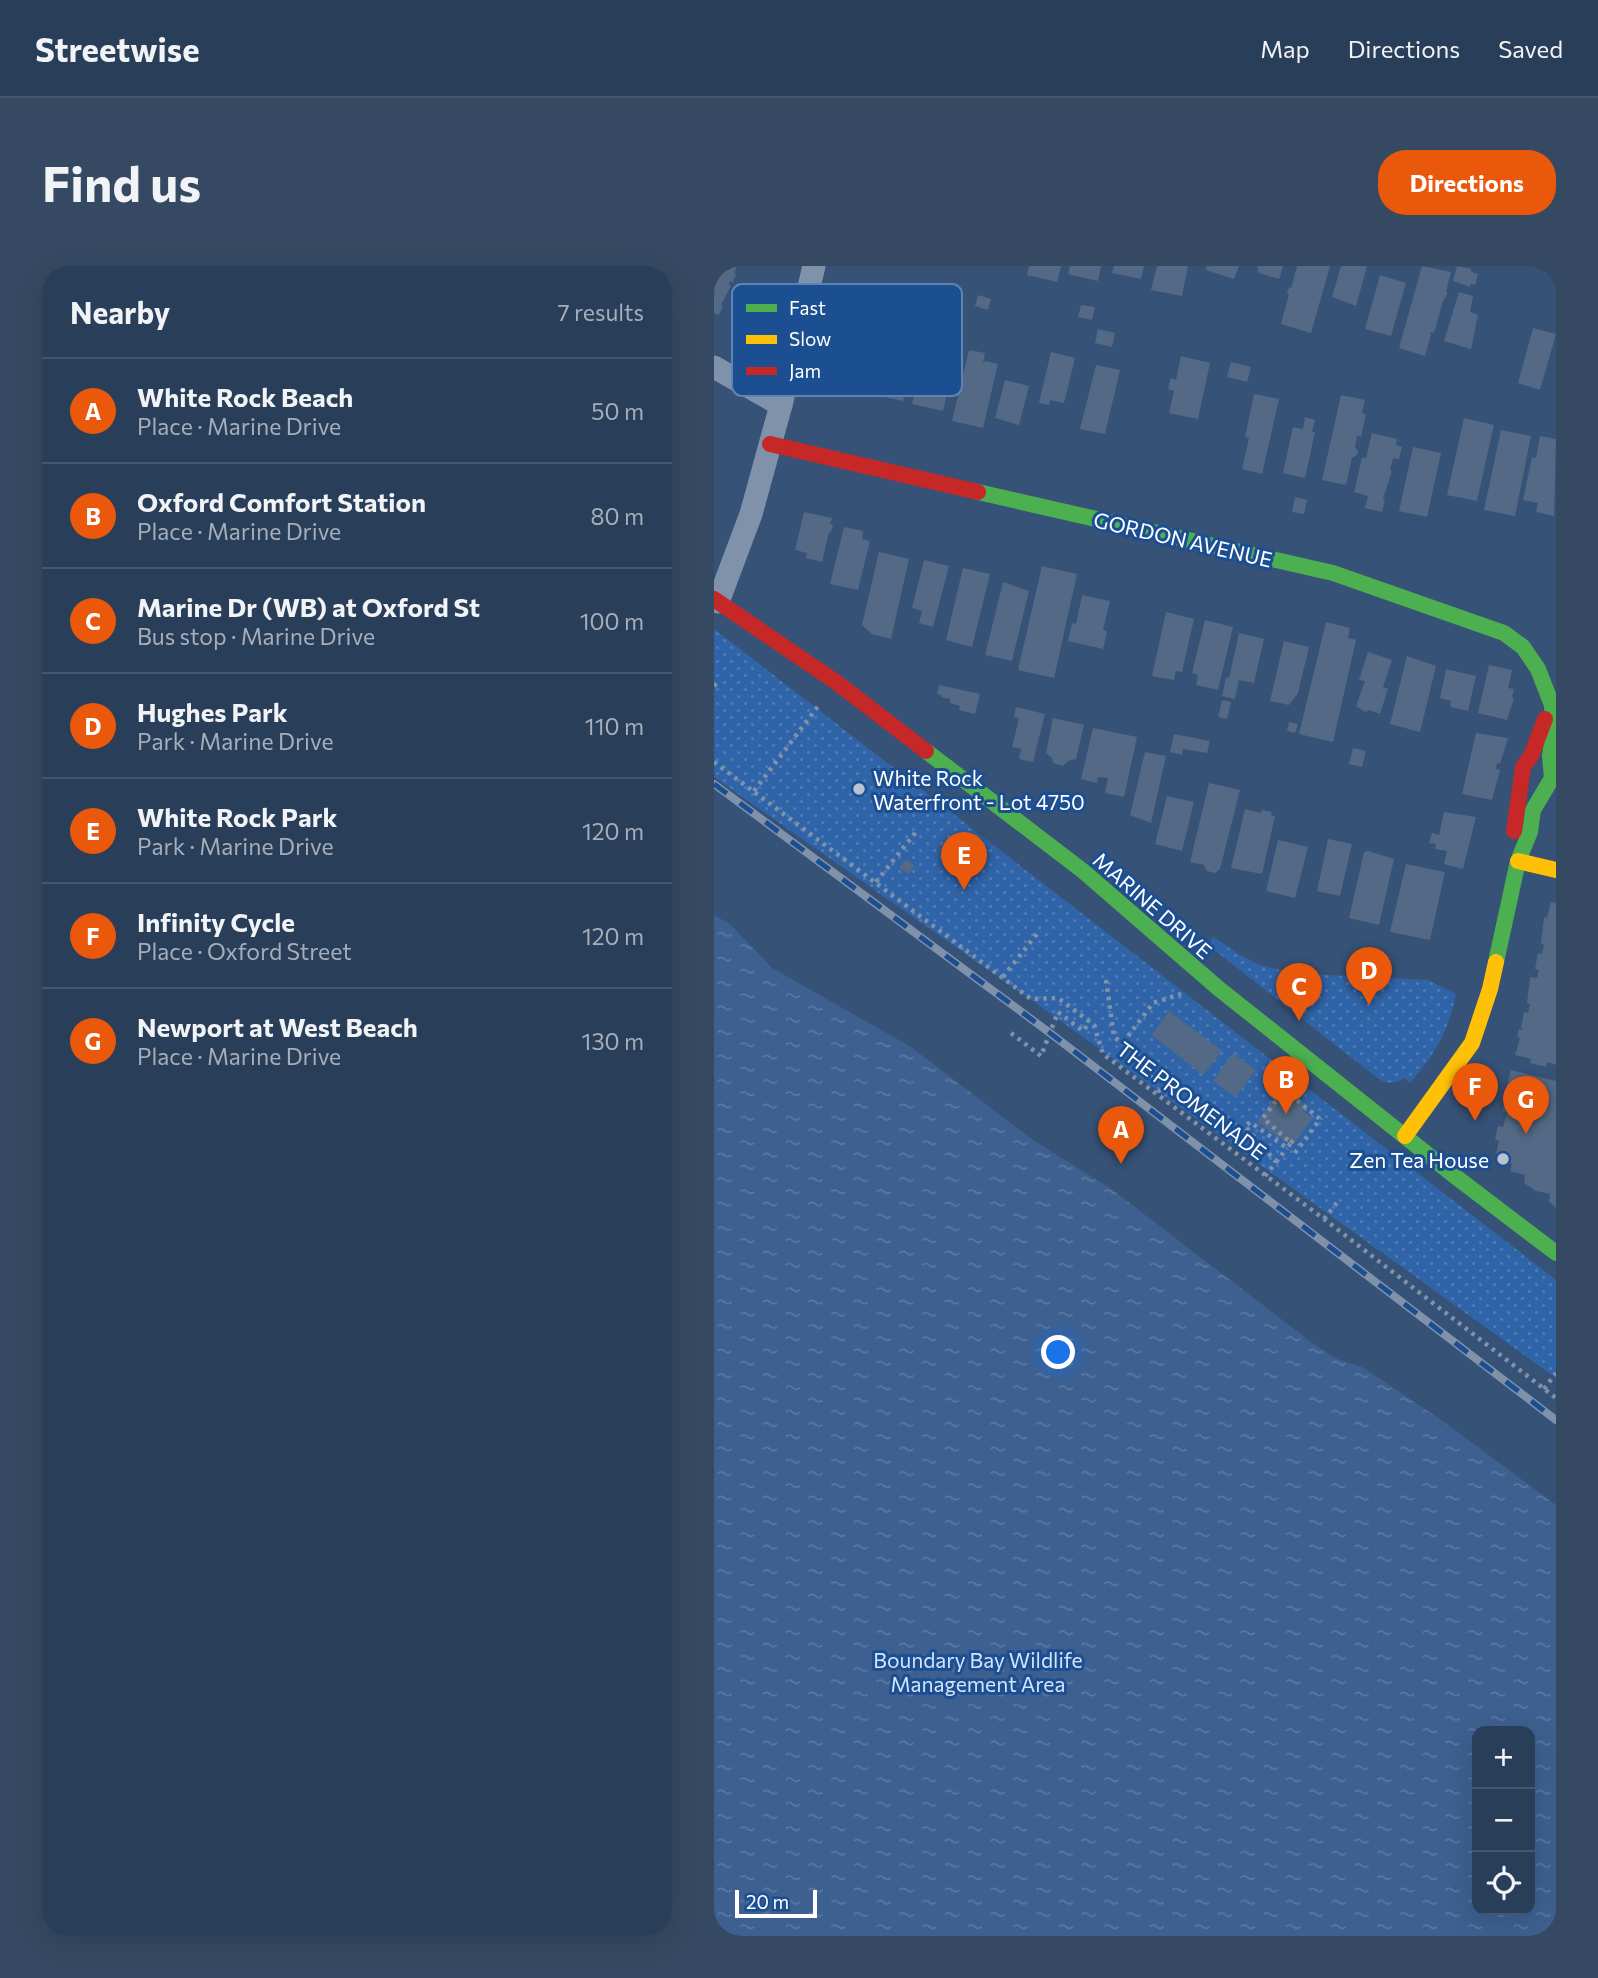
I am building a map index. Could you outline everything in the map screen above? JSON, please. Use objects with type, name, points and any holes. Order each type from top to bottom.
[{"type":"street","points":[[810,284],[814,266]]},
{"type":"street","points":[[714,367],[732,377]]},
{"type":"street","points":[[765,396],[781,405]]},
{"type":"street","points":[[716,600],[751,514],[783,396]]},
{"type":"street","name":"GORDON AVENUE","points":[[770,444],[1333,573],[1504,633],[1523,647],[1538,669],[1552,705]]},
{"type":"street","name":"MARINE DRIVE","points":[[716,600],[836,682],[1083,871],[1179,956],[1556,1253]]},
{"type":"street","points":[[1518,861],[1514,829],[1521,776],[1552,705],[1556,687]]},
{"type":"street","points":[[1405,1136],[1472,1043],[1491,985],[1518,861],[1530,832],[1534,810],[1552,778],[1552,705]]},
{"type":"street","points":[[1518,861],[1556,870]]},
{"type":"path","points":[[754,791],[836,682]]},
{"type":"path","points":[[714,762],[1031,999],[1058,998],[1090,1022],[1083,1031],[1058,1012],[1041,1056],[1011,1033]]},
{"type":"path","points":[[876,881],[916,832]]},
{"type":"path","points":[[1003,977],[1040,930]]},
{"type":"path","points":[[1106,979],[1114,1037],[1137,1054],[1166,1100]]},
{"type":"path","name":"THE PROMENADE","points":[[1090,1022],[1094,1025],[1103,1054],[1324,1219],[1556,1398]]},
{"type":"path","points":[[1289,1145],[1264,1118],[1284,1090],[1320,1119]]},
{"type":"path","points":[[1295,1153],[1326,1111]]},
{"type":"path","points":[[1276,1161],[1245,1126],[1250,1122],[1289,1145]]},
{"type":"path","points":[[1265,1176],[1296,1136]]},
{"type":"path","points":[[1324,1219],[1339,1200]]},
{"type":"path","points":[[1544,1389],[1556,1373]]},
{"type":"shaded area","points":[[714,629],[1556,1280],[1556,1378],[1037,1004],[714,777]]},
{"type":"shaded area","points":[[1213,937],[1257,964],[1275,969],[1308,974],[1428,980],[1456,994],[1445,1031],[1433,1053],[1410,1083],[1404,1078],[1390,1083],[1380,1080],[1208,945]]},
{"type":"water","name":"Boundary Bay Wildlife Management Area","points":[[714,915],[730,924],[772,968],[911,1047],[1033,1140],[1110,1188],[1315,1345],[1337,1359],[1364,1368],[1447,1424],[1556,1505],[1556,1936],[714,1936]]},
{"type":"building","points":[[714,266],[737,266],[719,315],[714,313]]},
{"type":"building","points":[[1029,266],[1061,266],[1057,282],[1027,275]]},
{"type":"building","points":[[1070,266],[1101,266],[1098,281],[1068,274]]},
{"type":"building","points":[[1114,266],[1144,266],[1141,279],[1112,273]]},
{"type":"building","points":[[1157,266],[1188,266],[1182,296],[1151,290]]},
{"type":"building","points":[[1207,266],[1239,266],[1234,279],[1206,270]]},
{"type":"building","points":[[1257,266],[1283,266],[1279,279],[1259,273]]},
{"type":"building","points":[[1297,266],[1330,266],[1311,333],[1281,324],[1289,294],[1287,293]]},
{"type":"building","points":[[1341,266],[1367,266],[1356,306],[1332,297]]},
{"type":"building","points":[[1422,266],[1451,272],[1446,292],[1448,293],[1434,333],[1429,332],[1431,335],[1425,356],[1399,348]]},
{"type":"building","points":[[1457,266],[1471,269],[1471,272],[1478,274],[1475,285],[1471,284],[1470,287],[1453,281]]},
{"type":"building","points":[[1380,275],[1406,283],[1391,336],[1365,329]]},
{"type":"building","points":[[1459,292],[1473,296],[1470,312],[1478,315],[1471,349],[1444,341]]},
{"type":"building","points":[[978,295],[991,299],[988,310],[975,306]]},
{"type":"building","points":[[1081,305],[1095,307],[1092,320],[1078,317]]},
{"type":"building","points":[[1533,328],[1556,334],[1540,390],[1518,383]]},
{"type":"building","points":[[1098,329],[1115,333],[1112,347],[1095,343]]},
{"type":"building","points":[[969,350],[985,353],[983,363],[986,361],[998,364],[983,428],[952,421],[958,396],[962,396],[962,379]]},
{"type":"building","points":[[1051,352],[1075,358],[1064,403],[1050,400],[1049,405],[1039,403]]},
{"type":"building","points":[[1181,356],[1210,363],[1198,419],[1169,413],[1174,391],[1168,389],[1171,378],[1176,380]]},
{"type":"building","points":[[1231,362],[1251,367],[1247,382],[1227,377]]},
{"type":"building","points":[[1096,365],[1120,370],[1105,434],[1080,429]]},
{"type":"building","points":[[1005,380],[1029,386],[1019,425],[995,418]]},
{"type":"building","points":[[1254,394],[1279,399],[1262,474],[1242,469]]},
{"type":"building","points":[[1341,395],[1365,400],[1362,413],[1366,414],[1361,437],[1357,436],[1355,447],[1358,451],[1352,458],[1346,485],[1322,480]]},
{"type":"building","points":[[880,396],[904,396],[903,401]]},
{"type":"building","points":[[914,396],[947,396],[943,411],[912,404]]},
{"type":"building","points":[[1305,417],[1315,420],[1312,432],[1315,432],[1305,478],[1283,473],[1293,427],[1303,429]]},
{"type":"building","points":[[1464,418],[1494,425],[1477,501],[1447,495]]},
{"type":"building","points":[[1501,430],[1531,436],[1515,516],[1484,510]]},
{"type":"building","points":[[1372,433],[1397,439],[1396,445],[1402,447],[1399,459],[1393,458],[1382,512],[1365,508],[1368,496],[1354,492],[1362,457],[1366,458]]},
{"type":"building","points":[[1540,436],[1556,439],[1554,516],[1536,512],[1538,503],[1523,500],[1532,457],[1536,458]]},
{"type":"building","points":[[1413,447],[1441,453],[1427,517],[1399,511]]},
{"type":"building","points":[[1295,497],[1307,500],[1304,514],[1292,512]]},
{"type":"building","points":[[804,512],[832,518],[830,524],[833,525],[822,562],[806,558],[807,553],[795,550]]},
{"type":"building","points":[[844,527],[863,531],[862,539],[870,541],[858,590],[830,584]]},
{"type":"building","points":[[879,552],[909,559],[891,639],[872,634],[862,625]]},
{"type":"building","points":[[924,560],[949,566],[933,627],[919,623],[922,611],[912,608]]},
{"type":"building","points":[[1042,566],[1077,574],[1054,678],[1018,670]]},
{"type":"building","points":[[963,568],[990,574],[972,647],[946,640]]},
{"type":"building","points":[[1003,582],[1029,591],[1012,661],[985,655]]},
{"type":"building","points":[[1082,595],[1110,601],[1103,630],[1107,631],[1103,649],[1068,641],[1072,623],[1076,624]]},
{"type":"building","points":[[1166,612],[1194,619],[1182,672],[1176,671],[1174,680],[1152,676]]},
{"type":"building","points":[[1205,620],[1233,627],[1218,690],[1196,685],[1198,675],[1192,673]]},
{"type":"building","points":[[1326,622],[1350,628],[1348,638],[1356,640],[1333,742],[1299,734]]},
{"type":"building","points":[[1239,633],[1264,639],[1254,683],[1239,680],[1235,699],[1222,696]]},
{"type":"building","points":[[1284,641],[1309,647],[1298,693],[1289,705],[1270,701]]},
{"type":"building","points":[[1368,652],[1392,660],[1383,687],[1388,689],[1380,714],[1369,710],[1365,712],[1356,706],[1365,681],[1359,680]]},
{"type":"building","points":[[1407,656],[1436,666],[1420,732],[1390,724]]},
{"type":"building","points":[[1489,665],[1512,670],[1508,688],[1514,689],[1514,698],[1507,720],[1478,713]]},
{"type":"building","points":[[1446,669],[1476,676],[1468,711],[1450,707],[1451,701],[1440,698]]},
{"type":"building","points":[[939,685],[980,694],[975,714],[959,710],[960,706],[937,694]]},
{"type":"building","points":[[1222,700],[1231,702],[1227,719],[1218,717]]},
{"type":"building","points":[[1016,707],[1045,714],[1033,762],[1019,759],[1021,749],[1012,747],[1019,718],[1014,717]]},
{"type":"building","points":[[1053,718],[1084,725],[1076,759],[1063,766],[1053,763],[1046,753]]},
{"type":"building","points":[[1289,722],[1298,724],[1295,733],[1287,731]]},
{"type":"building","points":[[1093,728],[1137,737],[1124,797],[1105,793],[1108,778],[1098,777],[1097,783],[1081,779]]},
{"type":"building","points":[[1476,733],[1508,738],[1500,764],[1497,763],[1496,769],[1500,770],[1492,800],[1462,794]]},
{"type":"building","points":[[1174,734],[1210,741],[1207,753],[1183,749],[1182,755],[1170,752]]},
{"type":"building","points":[[1353,748],[1366,751],[1362,767],[1349,764]]},
{"type":"building","points":[[1145,752],[1166,756],[1151,823],[1130,815]]},
{"type":"building","points":[[1209,783],[1240,790],[1220,869],[1215,873],[1207,871],[1204,865],[1190,862]]},
{"type":"building","points":[[1167,796],[1194,802],[1182,851],[1155,844]]},
{"type":"building","points":[[1245,809],[1261,813],[1262,810],[1272,812],[1271,815],[1275,816],[1262,874],[1231,868]]},
{"type":"building","points":[[1444,812],[1476,817],[1463,869],[1444,864],[1447,851],[1435,849],[1436,844],[1429,843],[1432,833],[1439,835]]},
{"type":"building","points":[[1328,839],[1352,844],[1340,896],[1317,891]]},
{"type":"building","points":[[1278,840],[1308,847],[1295,898],[1266,891]]},
{"type":"building","points":[[1364,852],[1394,859],[1379,925],[1349,918]]},
{"type":"building","points":[[906,859],[915,866],[908,874],[899,868]]},
{"type":"building","points":[[1406,864],[1445,872],[1430,940],[1390,932]]},
{"type":"building","points":[[1551,902],[1556,903],[1556,1065],[1547,1062],[1546,1067],[1515,1055],[1520,1038],[1517,1037],[1519,1029],[1524,1030],[1521,1028],[1524,1012],[1528,1013],[1530,1004],[1527,1003],[1530,977],[1537,978],[1539,970],[1535,969],[1538,953],[1542,954],[1544,945],[1541,944],[1544,917],[1547,918]]},
{"type":"building","points":[[1169,1011],[1222,1051],[1203,1075],[1152,1035]]},
{"type":"building","points":[[1233,1053],[1256,1070],[1236,1097],[1213,1081]]},
{"type":"building","points":[[1511,1070],[1556,1081],[1556,1208],[1549,1202],[1550,1194],[1536,1191],[1524,1183],[1525,1175],[1510,1171],[1512,1164],[1495,1159],[1499,1141],[1495,1140],[1498,1126],[1503,1127],[1507,1112],[1502,1111],[1505,1099],[1510,1100],[1513,1087],[1507,1086]]},
{"type":"building","points":[[1283,1087],[1307,1105],[1303,1111],[1313,1118],[1292,1146],[1257,1122]]},
{"type":"railway","points":[[714,784],[1050,1033],[1556,1420]]},
{"type":"traffic: fast","points":[[978,492],[1333,573],[1504,633],[1523,647],[1538,669],[1552,705],[1552,778],[1533,810],[1530,832],[1518,861],[1496,962]]},
{"type":"traffic: fast","points":[[926,751],[1083,871],[1218,988],[1556,1253]]},
{"type":"traffic: slow","points":[[1518,861],[1556,870]]},
{"type":"traffic: slow","points":[[1405,1136],[1472,1043],[1496,962]]},
{"type":"traffic: jam","points":[[770,444],[978,492]]},
{"type":"traffic: jam","points":[[714,599],[836,682],[926,751]]},
{"type":"traffic: jam","points":[[1514,831],[1523,767],[1531,756],[1545,719]]},
{"type":"place","name":"White Rock Waterfront - Lot 4750","points":[[859,789]]},
{"type":"place","name":"White Rock Park","points":[[964,890]]},
{"type":"place","name":"Hughes Park","points":[[1369,1005]]},
{"type":"place","name":"Marine Dr (WB) at Oxford St","points":[[1299,1021]]},
{"type":"place","name":"Oxford Comfort Station","points":[[1286,1114]]},
{"type":"place","name":"Infinity Cycle","points":[[1475,1121]]},
{"type":"place","name":"Newport at West Beach","points":[[1526,1134]]},
{"type":"place","name":"Zen Tea House","points":[[1503,1159]]},
{"type":"place","name":"White Rock Beach","points":[[1121,1164]]}]
